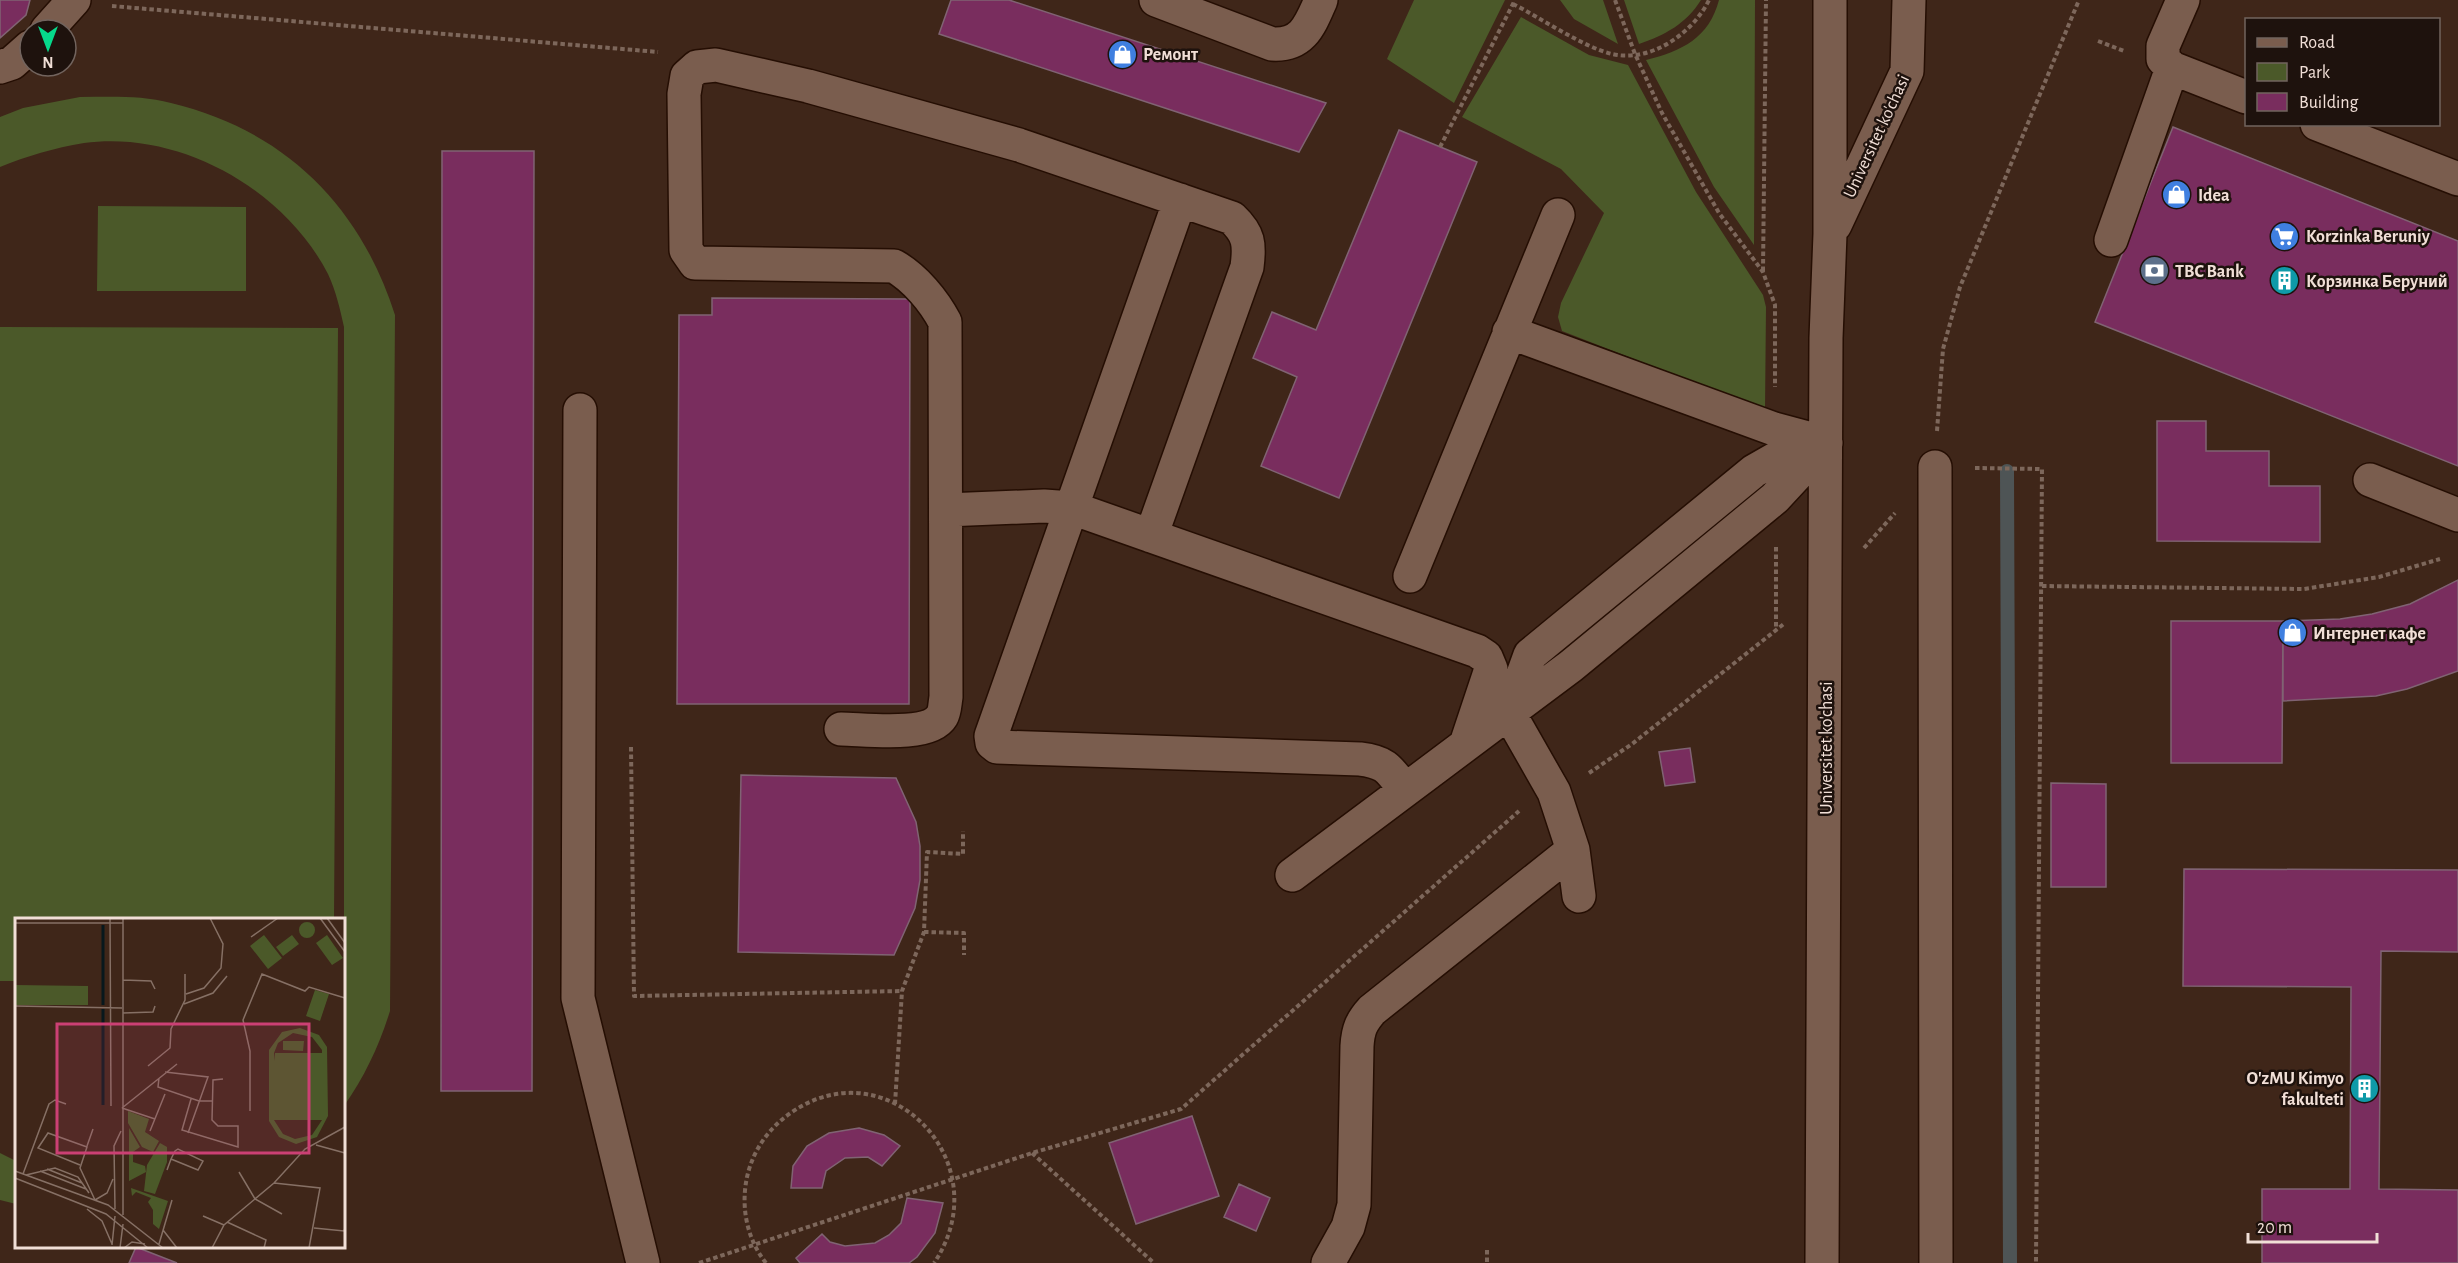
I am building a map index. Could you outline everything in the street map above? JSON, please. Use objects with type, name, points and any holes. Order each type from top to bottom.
[{"type":"street","points":[[1156,0],[1272,44],[1284,45],[1302,36],[1321,0]]},
{"type":"street","name":"Universitet ko'chasi","points":[[1822,1263],[1826,338],[1830,234],[1830,0]]},
{"type":"street","name":"Universitet ko'chasi","points":[[1830,234],[1907,71],[1909,0]]},
{"type":"street","points":[[2183,0],[2163,46],[2163,59],[2172,68],[2245,96]]},
{"type":"street","points":[[58,18],[73,1]]},
{"type":"street","points":[[0,68],[18,58]]},
{"type":"street","points":[[841,729],[907,730],[930,726],[942,716],[946,697],[945,322],[937,308],[904,272],[894,266],[881,264],[709,265],[695,263],[686,250],[684,94],[687,76],[697,67],[716,65],[808,86],[1019,145],[1232,218],[1245,231],[1250,244],[1247,267],[1151,536]]},
{"type":"street","points":[[2111,240],[2172,68]]},
{"type":"street","points":[[2322,126],[2458,179]]},
{"type":"street","points":[[1180,200],[991,736],[992,743],[997,747],[1360,759],[1377,761],[1387,766],[1405,790]]},
{"type":"street","points":[[1410,576],[1558,214]]},
{"type":"street","points":[[1509,332],[1774,429],[1826,443]]},
{"type":"street","points":[[580,411],[578,998],[643,1263]]},
{"type":"street","points":[[1292,875],[1571,666],[1775,498],[1826,443]]},
{"type":"street","points":[[1579,896],[1573,850],[1554,792],[1509,713],[1530,655],[1754,471],[1775,459],[1826,443]]},
{"type":"street","points":[[1935,467],[1936,1263]]},
{"type":"street","points":[[2370,480],[2458,515]]},
{"type":"street","points":[[946,510],[1044,506],[1072,508],[1477,651],[1486,657],[1491,669],[1466,744]]},
{"type":"street","points":[[1328,1263],[1352,1217],[1357,1046],[1358,1030],[1363,1020],[1372,1010],[1573,850]]},
{"type":"path","points":[[1616,0],[1635,54],[1662,113],[1719,213],[1763,272],[1775,305],[1774,429]]},
{"type":"path","points":[[1440,147],[1514,2],[1611,54],[1635,54],[1683,35],[1701,16],[1709,0]]},
{"type":"path","points":[[1763,272],[1766,0]]},
{"type":"path","points":[[2036,1263],[2042,469],[1935,467],[1943,349],[1960,287],[2079,0]]},
{"type":"path","points":[[73,1],[667,53],[697,67]]},
{"type":"path","points":[[1775,498],[1776,630]]},
{"type":"path","points":[[699,1263],[1032,1153],[1181,1108],[1524,807],[1586,775],[1632,744],[1826,593],[1896,512]]},
{"type":"path","points":[[2042,586],[2304,589],[2379,577],[2440,559]]},
{"type":"path","points":[[631,747],[634,996],[902,991]]},
{"type":"path","points":[[895,1104],[902,991],[924,932],[927,852],[963,854],[963,831]]},
{"type":"path","points":[[924,932],[964,933],[964,955]]},
{"type":"path","points":[[766,1263],[749,1232],[744,1208],[745,1184],[752,1160],[759,1146],[780,1120],[800,1106],[823,1097],[847,1094],[872,1096],[895,1104],[916,1116],[933,1134],[946,1155],[954,1179],[956,1203],[952,1227],[934,1263]]},
{"type":"path","points":[[1032,1153],[1154,1263]]},
{"type":"path","points":[[1487,1250],[1487,1263]]},
{"type":"green space","points":[[1414,0],[1505,0],[1454,103],[1387,59]]},
{"type":"green space","points":[[1560,0],[1603,0],[1618,44],[1574,19]]},
{"type":"green space","points":[[1624,0],[1701,0],[1689,16],[1674,28],[1639,44]]},
{"type":"green space","points":[[1719,0],[1755,0],[1754,245],[1714,187],[1646,60],[1671,52],[1692,41],[1708,24]]},
{"type":"green space","points":[[1521,17],[1589,55],[1628,65],[1696,192],[1763,295],[1766,307],[1765,410],[1562,331],[1558,317],[1561,303],[1604,213],[1561,169],[1462,117]]},
{"type":"green space","points":[[80,97],[160,100],[212,115],[249,132],[282,153],[312,178],[339,207],[361,239],[380,275],[395,315],[390,1011],[371,1060],[345,1104],[344,327],[333,287],[328,274],[309,243],[285,216],[257,192],[225,172],[192,156],[156,146],[120,141],[84,143],[20,159],[0,167],[0,117],[23,108]]},
{"type":"green space","points":[[98,206],[246,207],[246,291],[97,291]]},
{"type":"green space","points":[[0,327],[338,328],[334,918],[15,918],[15,981],[0,981]]},
{"type":"green space","points":[[0,1153],[15,1160],[15,1204],[0,1200]]},
{"type":"building","points":[[0,0],[30,0],[26,15],[18,18],[18,22],[0,38]]},
{"type":"building","points":[[951,0],[1009,0],[1326,103],[1299,152],[939,34]]},
{"type":"building","name":"Корзинка Беруний","points":[[2173,127],[2458,241],[2458,466],[2095,322]]},
{"type":"building","points":[[1399,130],[1477,162],[1339,498],[1261,466],[1297,377],[1253,358],[1272,312],[1316,330]]},
{"type":"building","points":[[442,151],[534,151],[532,1091],[441,1091]]},
{"type":"building","points":[[712,298],[910,299],[909,704],[677,704],[679,315],[712,315]]},
{"type":"building","points":[[2157,421],[2206,421],[2206,451],[2269,451],[2269,486],[2320,486],[2320,542],[2157,541]]},
{"type":"building","points":[[2458,580],[2458,671],[2407,689],[2376,696],[2283,701],[2283,621],[2340,619],[2372,614],[2410,604]]},
{"type":"building","points":[[2171,621],[2283,621],[2282,763],[2171,763]]},
{"type":"building","points":[[1690,748],[1695,782],[1665,786],[1659,752]]},
{"type":"building","points":[[741,775],[896,778],[916,822],[920,846],[920,880],[915,908],[894,955],[738,952]]},
{"type":"building","points":[[2051,783],[2106,784],[2106,887],[2051,887]]},
{"type":"building","name":"O'zMU Kimyo fakulteti","points":[[2184,869],[2458,870],[2458,952],[2381,951],[2379,1189],[2458,1190],[2458,1263],[2262,1263],[2262,1189],[2350,1189],[2351,987],[2183,986]]},
{"type":"building","points":[[1192,1116],[1219,1196],[1136,1224],[1109,1143]]},
{"type":"building","points":[[859,1128],[884,1135],[900,1146],[882,1166],[868,1157],[845,1158],[826,1171],[822,1188],[791,1188],[793,1166],[807,1146],[829,1133]]},
{"type":"building","points":[[1239,1184],[1270,1198],[1256,1231],[1224,1217]]},
{"type":"building","points":[[907,1198],[943,1203],[935,1233],[917,1257],[909,1263],[800,1263],[796,1258],[822,1234],[830,1242],[845,1246],[875,1243],[889,1235],[901,1223]]},
{"type":"building","points":[[136,1248],[139,1248],[177,1263],[129,1263]]},
{"type":"waterway","points":[[2007,471],[2010,1263]]},
{"type":"place","name":"Ремонт","points":[[1122,54]]},
{"type":"place","name":"Idea","points":[[2177,195]]},
{"type":"place","name":"Korzinka Beruniy","points":[[2285,236]]},
{"type":"place","name":"TBC Bank","points":[[2154,271]]},
{"type":"place","name":"Корзинка Беруний","points":[[2285,281]]},
{"type":"place","name":"Интернет кафе","points":[[2292,633]]},
{"type":"place","name":"O'zMU Kimyo fakulteti","points":[[2365,1088]]}]
